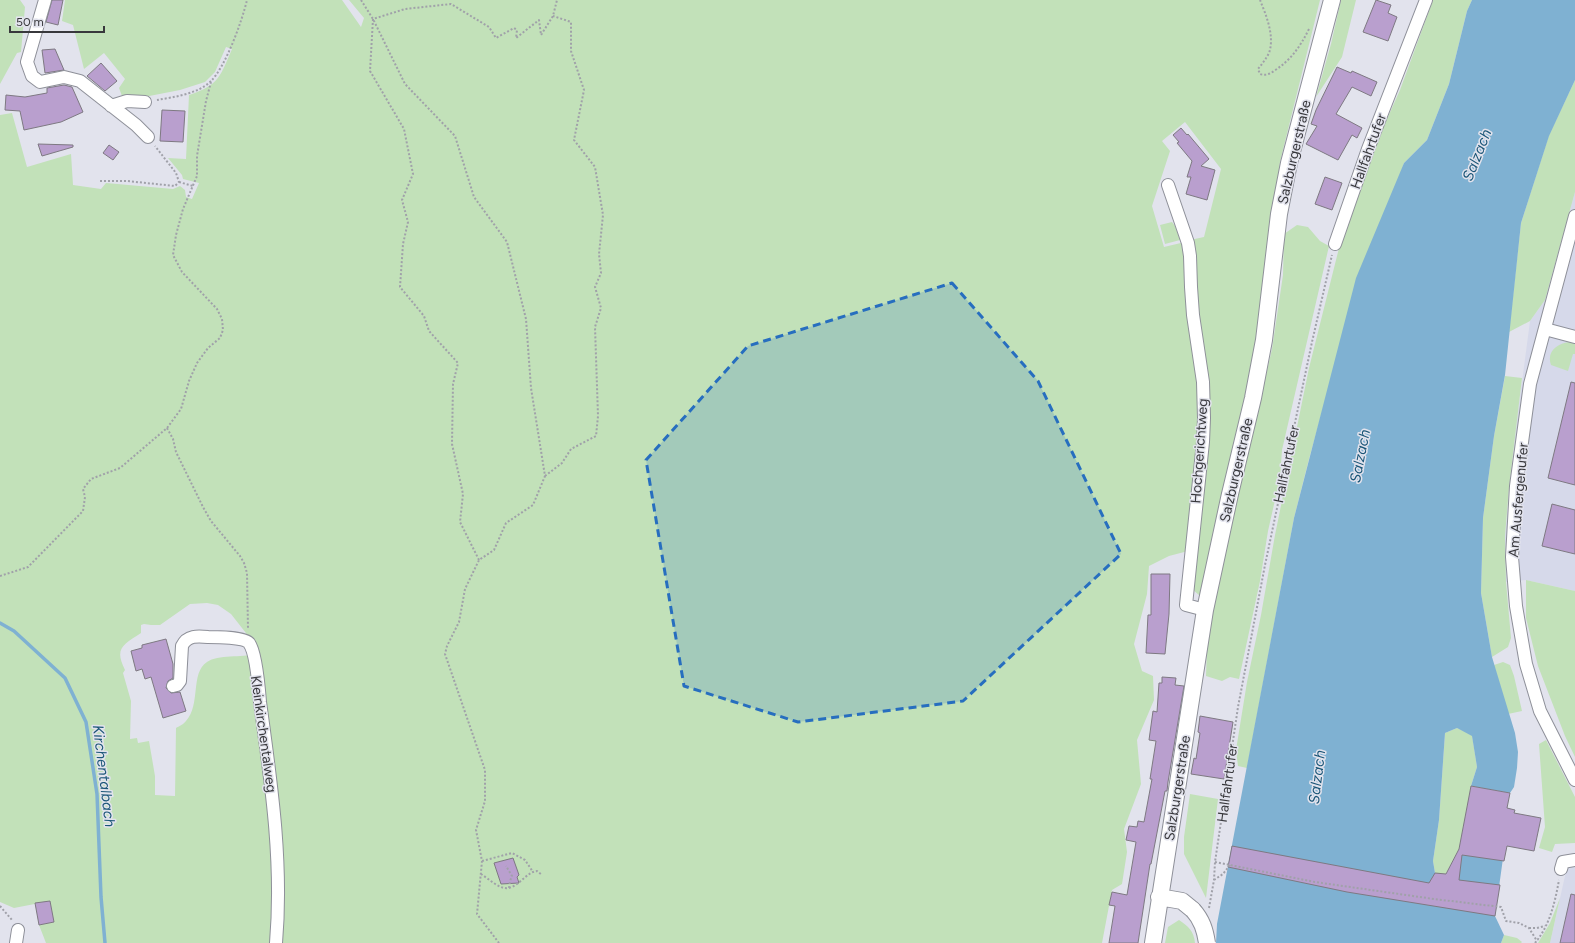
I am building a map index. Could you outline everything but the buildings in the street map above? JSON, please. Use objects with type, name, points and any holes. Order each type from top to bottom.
[{"type":"main road","name":"Salzburgerstraße","points":[[1153,943],[1205,610],[1230,494],[1253,398],[1264,340],[1279,214],[1289,163],[1332,0]]},
{"type":"main road","points":[[1159,897],[1182,901],[1200,912],[1207,943]]},
{"type":"street","points":[[45,0],[27,62],[32,76],[40,82],[64,77],[80,81],[136,125],[148,137]]},
{"type":"street","name":"Hallfahrtufer","points":[[1335,244],[1368,149],[1426,0]]},
{"type":"street","points":[[112,106],[127,101],[146,102]]},
{"type":"street","name":"Hochgerichtweg","points":[[1168,185],[1189,249],[1193,315],[1203,382],[1203,442],[1186,605],[1205,610]]},
{"type":"street","name":"Am Ausfergenufer","points":[[1575,216],[1530,384],[1516,486],[1512,557],[1516,606],[1526,664],[1540,711],[1575,780]]},
{"type":"street","points":[[1544,329],[1575,335]]},
{"type":"street","points":[[173,686],[177,685],[180,681],[182,646],[190,638],[200,636],[242,639],[249,643],[252,649]]},
{"type":"street","name":"Kleinkirchentalweg","points":[[252,649],[274,802],[279,884],[276,943]]},
{"type":"street","points":[[1561,869],[1563,862],[1575,860]]},
{"type":"street","points":[[16,943],[18,930]]},
{"type":"path","points":[[0,576],[28,567],[83,511],[85,497],[83,489],[91,479],[120,468],[167,428],[181,409],[197,363],[208,348],[220,338],[224,330],[222,319],[217,309],[182,272],[173,255],[176,235],[183,209],[197,176],[197,156],[206,101],[211,82],[222,67],[244,13],[247,0]]},
{"type":"path","points":[[361,0],[373,19],[405,84],[455,136],[474,197],[507,242],[526,319],[531,388],[545,476]]},
{"type":"path","points":[[373,19],[405,9],[451,4],[489,27],[496,38],[514,28],[517,30],[516,38],[539,20],[541,35],[553,16],[557,0]]},
{"type":"path","points":[[1260,0],[1269,29],[1271,43],[1270,51],[1258,69],[1260,74],[1263,76],[1283,65],[1294,56],[1309,28]]},
{"type":"path","points":[[499,943],[477,914],[482,861],[476,830],[485,801],[485,770],[446,654],[447,646],[459,622],[465,589],[478,560],[494,550],[506,523],[533,505],[545,476],[562,463],[571,449],[596,436],[598,416],[595,327],[601,308],[595,288],[601,273],[599,254],[603,215],[595,167],[574,140],[584,90],[572,51],[571,22],[553,16]]},
{"type":"path","points":[[373,19],[370,71],[404,129],[413,174],[402,200],[408,222],[403,244],[400,287],[424,316],[429,331],[458,363],[453,384],[452,444],[463,494],[460,522],[478,560]]},
{"type":"path","points":[[146,102],[178,96],[196,90],[211,82]]},
{"type":"path","points":[[148,137],[176,173],[179,182]]},
{"type":"path","points":[[100,181],[127,181],[175,186],[179,182]]},
{"type":"path","points":[[179,182],[193,186]]},
{"type":"path","name":"Hallfahrtufer","points":[[1200,912],[1214,880],[1215,862],[1238,707],[1265,564],[1312,342],[1335,244]]},
{"type":"path","points":[[167,428],[173,439],[176,452],[203,507],[211,521],[240,556],[247,574],[247,623],[252,649]]},
{"type":"path","points":[[482,861],[512,853],[525,860],[533,872]]},
{"type":"path","points":[[1215,862],[1315,882],[1500,907],[1506,921],[1519,923],[1529,928],[1545,926]]},
{"type":"path","points":[[1214,880],[1223,874],[1230,865]]},
{"type":"path","points":[[506,866],[512,876],[509,888]]},
{"type":"path","points":[[1536,942],[1545,926],[1555,901],[1561,869]]},
{"type":"path","points":[[481,874],[501,888],[516,886],[533,872],[537,871],[542,875]]},
{"type":"path","points":[[1529,928],[1536,942]]},
{"type":"highlighted area","points":[[952,283],[1038,381],[1121,554],[963,701],[798,722],[684,686],[646,460],[748,346]]},
{"type":"shaded area","points":[[1575,192],[1575,591],[1526,580],[1506,582],[1505,536],[1516,428],[1530,321],[1545,300]]},
{"type":"shaded area","points":[[1575,866],[1575,943],[1550,943],[1567,867]]},
{"type":"green space","points":[[0,0],[20,0],[25,7],[21,52],[17,53],[0,84]]},
{"type":"green space","points":[[65,0],[342,0],[361,27],[364,18],[349,0],[1320,0],[1280,162],[1261,318],[1246,394],[1213,532],[1200,596],[1191,588],[1208,430],[1207,381],[1197,310],[1193,254],[1190,240],[1204,237],[1221,169],[1185,122],[1162,141],[1170,151],[1152,206],[1164,247],[1185,242],[1187,286],[1200,383],[1200,436],[1191,506],[1188,551],[1169,556],[1149,566],[1147,594],[1134,644],[1142,671],[1153,676],[1154,700],[1137,740],[1141,784],[1124,829],[1127,852],[1122,884],[1112,890],[1102,943],[46,943],[39,925],[54,922],[50,901],[14,908],[0,902],[0,115],[12,113],[27,167],[71,154],[73,185],[101,189],[106,183],[173,189],[180,186],[185,190],[186,197],[192,199],[199,183],[183,179],[182,175],[168,158],[186,159],[189,95],[207,88],[217,79],[232,49],[226,47],[215,72],[205,82],[180,90],[139,98],[122,96],[119,88],[125,79],[104,53],[84,69],[73,25],[62,21]],"holes":[[[207,603],[218,605],[231,614],[253,642],[255,654],[217,658],[207,662],[202,667],[197,681],[191,714],[185,722],[176,728],[175,796],[155,795],[155,776],[149,741],[138,743],[137,738],[130,739],[131,701],[123,673],[125,670],[120,657],[120,652],[125,644],[141,633],[141,625],[160,625],[190,604]]]},
{"type":"green space","points":[[1341,0],[1356,0],[1342,57],[1316,97],[1331,44]]},
{"type":"green space","points":[[1433,0],[1472,0],[1467,11],[1449,84],[1427,140],[1404,163],[1330,383],[1294,518],[1247,768],[1238,766],[1236,750],[1247,682],[1261,615],[1275,535],[1309,368],[1341,240],[1374,148],[1400,90]]},
{"type":"green space","points":[[1575,80],[1575,192],[1545,300],[1530,321],[1509,332],[1521,223],[1549,135]]},
{"type":"green space","points":[[1172,222],[1180,240],[1165,244],[1160,225]]},
{"type":"green space","points":[[1297,225],[1308,227],[1320,241],[1329,246],[1282,450],[1280,478],[1239,679],[1230,677],[1222,681],[1206,676],[1207,646],[1218,581],[1272,349],[1283,275],[1284,234]]},
{"type":"green space","points":[[1570,342],[1575,344],[1575,354],[1573,354],[1568,371],[1551,365],[1550,356],[1554,349],[1561,344]]},
{"type":"green space","points":[[1505,376],[1522,378],[1505,536],[1506,582],[1511,638],[1508,647],[1492,657],[1481,593],[1483,518],[1494,436]]},
{"type":"green space","points":[[1526,580],[1575,591],[1575,757],[1565,736],[1538,666],[1526,618]]},
{"type":"green space","points":[[1503,662],[1510,665],[1522,711],[1508,714],[1494,665]]},
{"type":"green space","points":[[1457,728],[1472,735],[1477,767],[1471,786],[1459,849],[1445,875],[1435,873],[1433,861],[1439,820],[1445,733]]},
{"type":"green space","points":[[1546,740],[1575,797],[1575,843],[1555,844],[1552,852],[1539,848],[1545,827],[1539,744]]},
{"type":"green space","points":[[1190,794],[1218,799],[1206,898],[1184,854],[1184,837]]},
{"type":"green space","points":[[1560,898],[1550,943],[1538,943],[1550,923]]},
{"type":"green space","points":[[1179,920],[1190,929],[1195,943],[1165,943],[1168,927]]},
{"type":"green space","points":[[1504,935],[1517,938],[1522,942],[1501,943]]},
{"type":"water","name":"Salzach","points":[[1472,0],[1575,0],[1575,80],[1549,136],[1521,223],[1505,375],[1494,436],[1483,518],[1481,593],[1492,657],[1515,733],[1518,752],[1514,787],[1510,793],[1471,786],[1477,767],[1472,736],[1457,728],[1445,733],[1439,820],[1433,861],[1435,873],[1451,876],[1467,840],[1504,851],[1495,916],[1504,935],[1501,943],[1216,943],[1217,924],[1294,518],[1356,278],[1404,163],[1427,140],[1449,84],[1467,11]]},
{"type":"waterway","name":"Kirchentalbach","points":[[0,623],[14,631],[65,678],[86,722],[97,794],[101,897],[105,943]]}]
